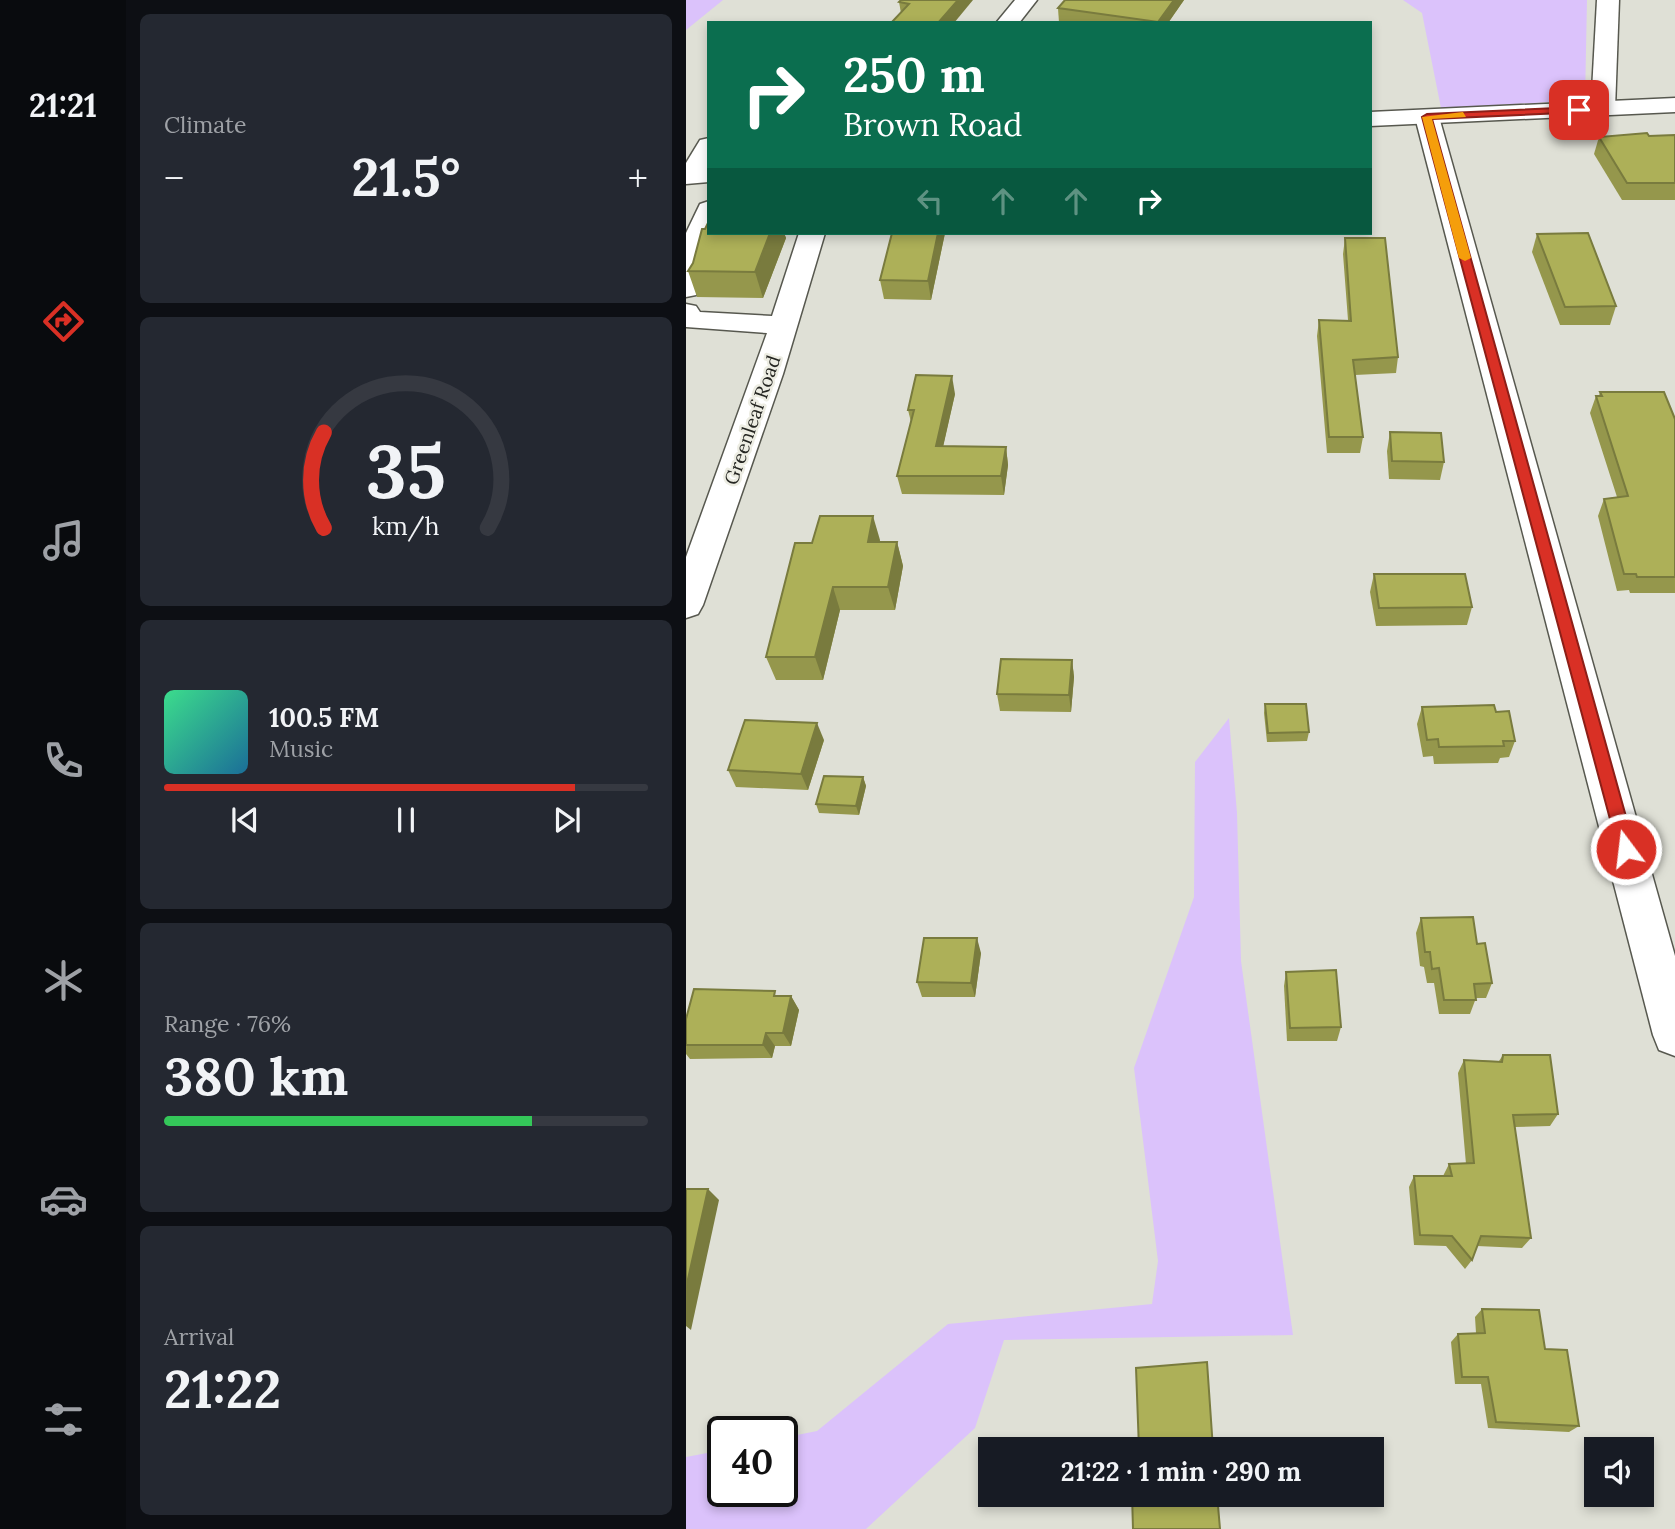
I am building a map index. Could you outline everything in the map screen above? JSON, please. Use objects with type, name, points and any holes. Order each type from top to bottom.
[{"type":"street","points":[[1009,21],[1026,0]]},
{"type":"street","points":[[1603,108],[1608,0]]},
{"type":"street","points":[[1372,119],[1675,105]]},
{"type":"street","points":[[1427,117],[1675,1035]]},
{"type":"street","points":[[695,175],[707,149]]},
{"type":"street","points":[[686,289],[697,239],[707,214]]},
{"type":"street","name":"Greenleaf Road","points":[[686,605],[784,325],[811,235]]},
{"type":"street","points":[[686,312],[691,320],[718,324],[784,325]]},
{"type":"shaded area","points":[[686,0],[723,0],[686,30]]},
{"type":"shaded area","points":[[1403,0],[1587,0],[1585,100],[1441,108],[1422,13]]},
{"type":"shaded area","points":[[1229,718],[1237,813],[1241,961],[1293,1335],[1004,1340],[975,1428],[866,1529],[686,1529],[686,1457],[707,1453],[707,1507],[798,1507],[798,1435],[817,1431],[948,1324],[1152,1304],[1158,1261],[1134,1068],[1194,897],[1195,762]]},
{"type":"building","points":[[958,0],[940,21],[893,21],[909,4],[899,2]]},
{"type":"building","points":[[1065,0],[1174,0],[1159,21],[1058,8]]},
{"type":"building","points":[[1647,133],[1649,136],[1675,135],[1675,183],[1627,183],[1599,137]]},
{"type":"building","points":[[707,225],[707,235],[769,235],[755,272],[688,271],[693,263],[702,229]]},
{"type":"building","points":[[1588,233],[1616,306],[1565,307],[1537,234]]},
{"type":"building","points":[[891,235],[938,235],[928,281],[880,280]]},
{"type":"building","points":[[1345,238],[1385,238],[1398,357],[1353,360],[1363,437],[1329,437],[1319,320],[1351,321]]},
{"type":"building","points":[[916,375],[952,376],[936,446],[1006,447],[1001,476],[897,476],[914,410],[908,410]]},
{"type":"building","points":[[1600,392],[1664,392],[1675,419],[1675,577],[1637,577],[1636,574],[1624,574],[1604,499],[1628,496],[1596,396],[1602,396]]},
{"type":"building","points":[[1390,432],[1441,433],[1444,462],[1392,461]]},
{"type":"building","points":[[820,516],[873,516],[868,542],[897,542],[888,587],[833,587],[815,657],[766,657],[795,543],[812,543]]},
{"type":"building","points":[[1374,574],[1465,574],[1472,607],[1379,608]]},
{"type":"building","points":[[1001,659],[1072,660],[1069,695],[997,694]]},
{"type":"building","points":[[1265,704],[1306,704],[1309,732],[1268,733]]},
{"type":"building","points":[[1494,705],[1496,712],[1509,711],[1515,741],[1503,741],[1504,746],[1439,747],[1438,739],[1427,740],[1422,707]]},
{"type":"building","points":[[745,720],[817,723],[801,774],[728,770]]},
{"type":"building","points":[[824,776],[863,777],[856,806],[816,804]]},
{"type":"building","points":[[1473,917],[1477,944],[1485,943],[1492,983],[1474,984],[1476,1000],[1444,1000],[1439,968],[1432,969],[1430,952],[1425,952],[1421,918]]},
{"type":"building","points":[[924,938],[977,938],[971,983],[917,982]]},
{"type":"building","points":[[1336,970],[1341,1027],[1290,1028],[1286,972]]},
{"type":"building","points":[[694,989],[775,991],[774,996],[791,996],[783,1033],[766,1033],[763,1045],[686,1045],[686,1019]]},
{"type":"building","points":[[1503,1055],[1550,1055],[1558,1114],[1513,1115],[1531,1238],[1481,1236],[1472,1260],[1452,1236],[1420,1235],[1414,1176],[1452,1176],[1449,1164],[1474,1163],[1464,1060],[1502,1062]]},
{"type":"building","points":[[686,1189],[708,1189],[686,1288]]},
{"type":"building","points":[[1482,1309],[1539,1310],[1545,1349],[1567,1350],[1579,1426],[1496,1422],[1488,1377],[1462,1377],[1458,1334],[1485,1333]]},
{"type":"building","points":[[1207,1362],[1212,1437],[1139,1437],[1136,1368]]},
{"type":"building","points":[[1132,1507],[1218,1507],[1220,1529],[1133,1529]]},
{"type":"slow traffic","points":[[1463,115],[1427,117],[1465,258]]},
{"type":"route","points":[[1579,110],[1427,117],[1626,849]]}]
